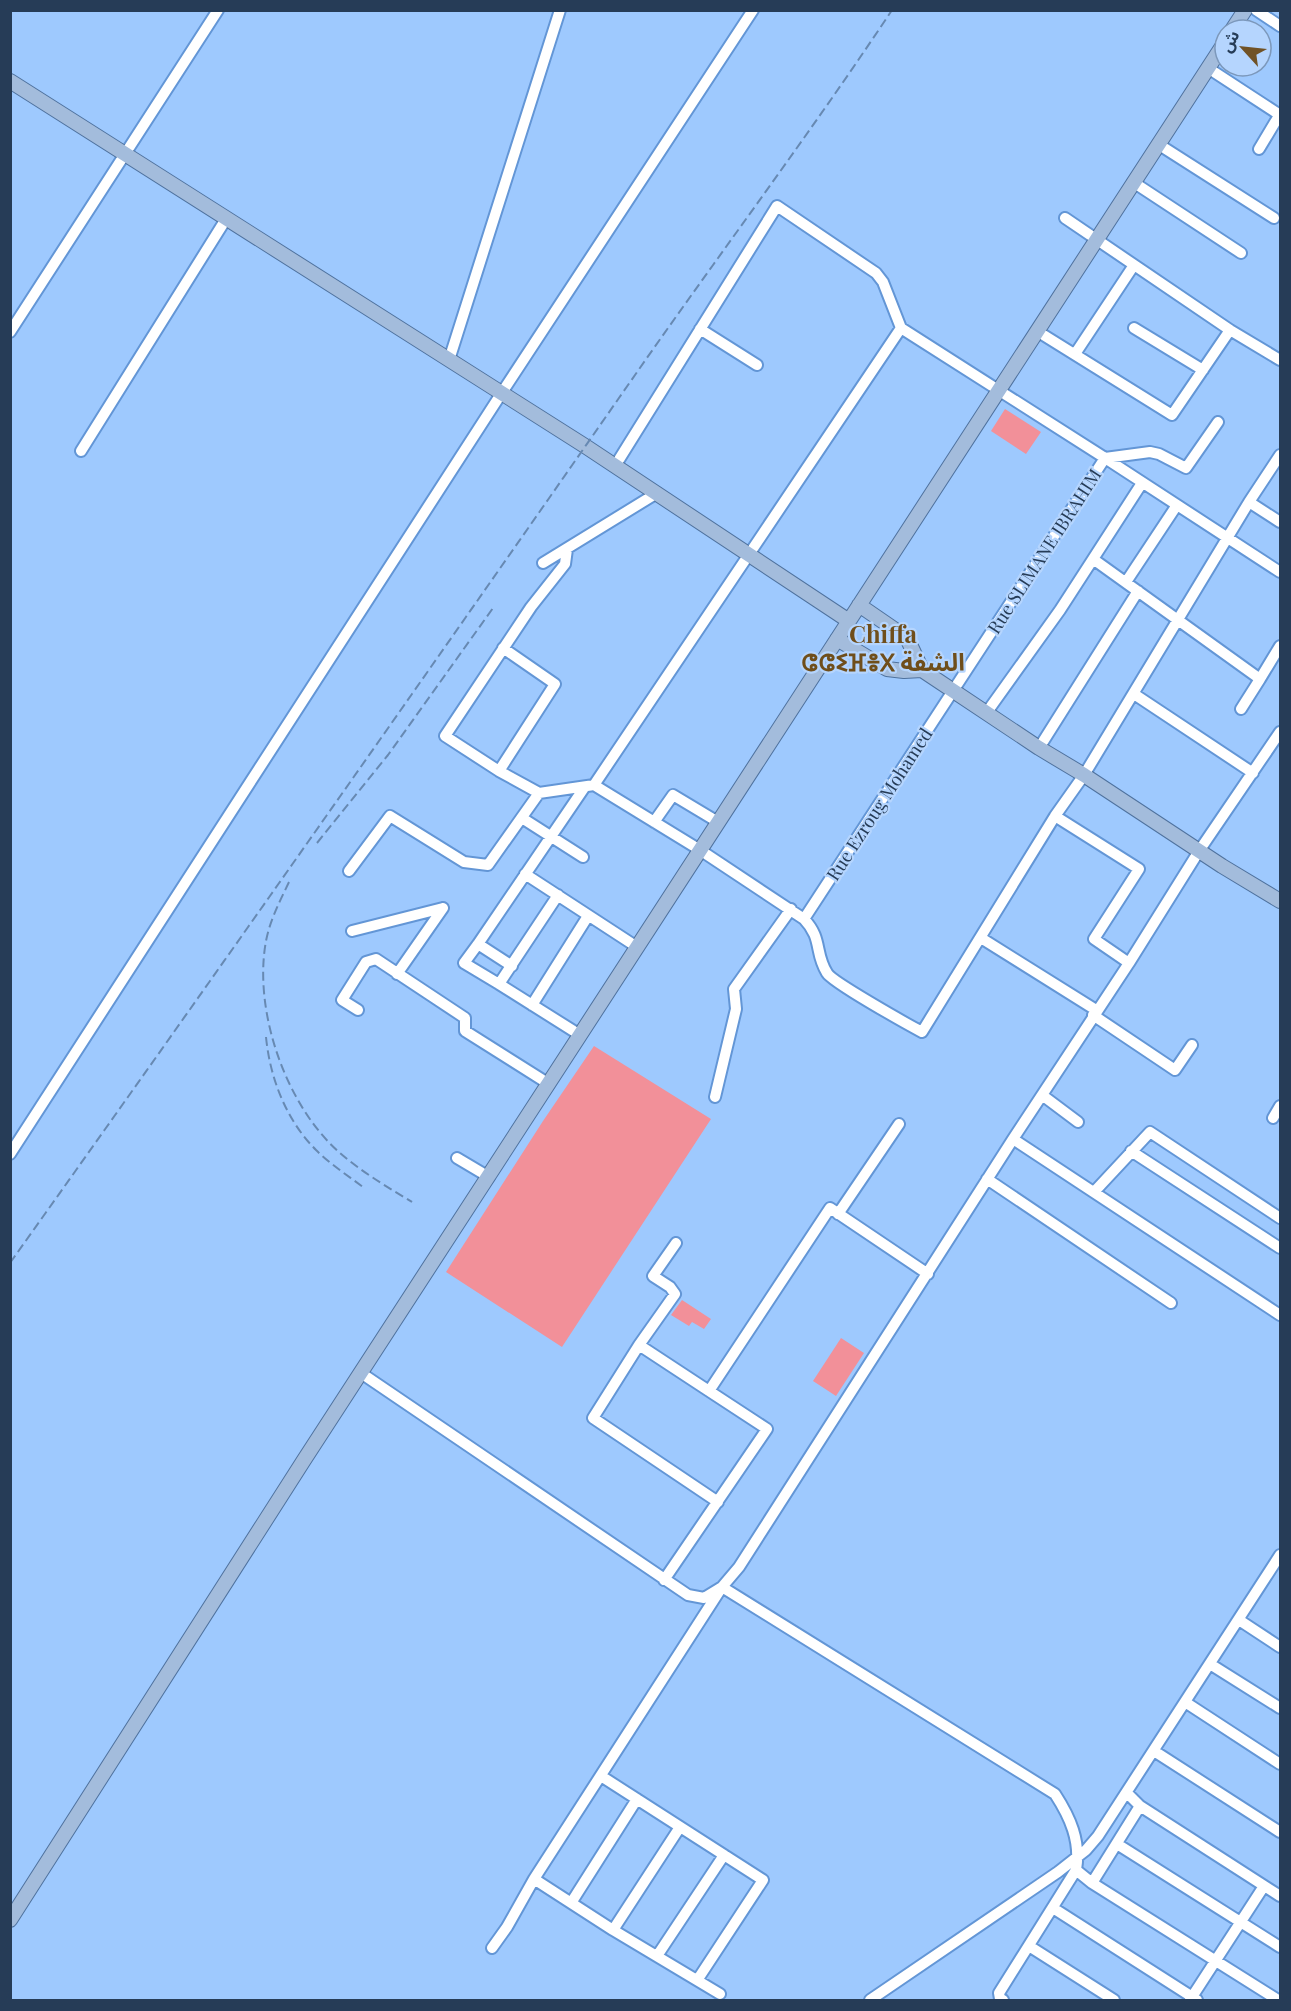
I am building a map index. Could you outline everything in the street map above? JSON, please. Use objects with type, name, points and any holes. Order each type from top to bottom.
[{"type":"main road","points":[[10,1920],[361,1373],[1213,60]]},
{"type":"main road","points":[[10,81],[615,466],[849,621]]},
{"type":"main road","points":[[859,605],[907,638],[922,670],[1039,748],[1281,902]]},
{"type":"main road","points":[[837,639],[887,669],[922,670]]},
{"type":"street","points":[[10,332],[218,10]]},
{"type":"street","points":[[449,360],[560,10]]},
{"type":"street","points":[[10,1154],[501,394],[753,10]]},
{"type":"street","points":[[1256,10],[1281,26]]},
{"type":"street","points":[[1208,68],[1280,115],[1259,149]]},
{"type":"street","points":[[1158,144],[1274,218]]},
{"type":"street","points":[[1133,182],[1241,253]]},
{"type":"street","points":[[580,1035],[464,963],[550,836],[589,786],[749,556],[901,328],[884,282],[876,273],[777,206],[615,466]]},
{"type":"street","points":[[1065,218],[1230,330],[1281,360]]},
{"type":"street","points":[[81,451],[226,219]]},
{"type":"street","points":[[1075,354],[1134,265]]},
{"type":"street","name":"Rue SLIMANE IBRAHIM","points":[[901,328],[1105,458],[954,690]]},
{"type":"street","points":[[1134,328],[1203,370]]},
{"type":"street","points":[[700,329],[757,365]]},
{"type":"street","points":[[1037,331],[1172,415],[1230,330]]},
{"type":"street","points":[[1105,458],[1150,452],[1159,454],[1186,468],[1218,422]]},
{"type":"street","points":[[567,549],[565,564],[531,607],[445,736],[499,771],[539,793],[589,786],[700,850],[804,919],[812,927],[819,941],[818,953],[828,976],[922,1032],[1281,455]]},
{"type":"street","points":[[1105,458],[1281,572]]},
{"type":"street","points":[[987,712],[1060,610],[1142,483]]},
{"type":"street","points":[[543,563],[657,494]]},
{"type":"street","points":[[1250,502],[1281,522]]},
{"type":"street","points":[[1126,582],[1177,505]]},
{"type":"street","points":[[1093,559],[1260,680]]},
{"type":"street","points":[[1039,748],[1138,591]]},
{"type":"street","points":[[1241,709],[1281,646]]},
{"type":"street","points":[[499,771],[555,684],[503,648]]},
{"type":"street","name":"Rue Ezroug Mohamed","points":[[804,919],[954,690]]},
{"type":"street","points":[[1134,694],[1253,773]]},
{"type":"street","points":[[492,1948],[722,1587],[739,1568],[1199,851],[1281,732]]},
{"type":"street","points":[[349,871],[390,816],[464,862],[488,866],[539,793]]},
{"type":"street","points":[[654,822],[673,795],[718,822]]},
{"type":"street","points":[[1055,816],[1140,869],[1094,939],[1129,963]]},
{"type":"street","points":[[522,818],[583,856]]},
{"type":"street","points":[[525,874],[637,947]]},
{"type":"street","points":[[499,984],[558,895]]},
{"type":"street","points":[[352,931],[443,908],[397,974]]},
{"type":"street","points":[[715,1097],[736,1009],[734,989],[790,909]]},
{"type":"street","points":[[532,1005],[588,916]]},
{"type":"street","points":[[981,938],[1095,1013],[1175,1071],[1192,1046]]},
{"type":"street","points":[[478,944],[512,966]]},
{"type":"street","points":[[358,1010],[342,1000],[366,962],[376,959],[465,1018],[465,1031],[549,1084]]},
{"type":"street","points":[[1042,1095],[1078,1122]]},
{"type":"street","points":[[1273,1118],[1281,1106]]},
{"type":"street","points":[[838,1214],[899,1124]]},
{"type":"street","points":[[1094,1192],[1150,1132],[1281,1218]]},
{"type":"street","points":[[1013,1139],[1281,1315]]},
{"type":"street","points":[[1131,1151],[1281,1248]]},
{"type":"street","points":[[457,1158],[489,1177]]},
{"type":"street","points":[[987,1179],[1171,1303]]},
{"type":"street","points":[[709,1391],[830,1208],[928,1274]]},
{"type":"street","points":[[676,1243],[653,1276],[670,1287],[675,1294],[639,1345],[593,1419],[718,1502]]},
{"type":"street","points":[[639,1345],[767,1429],[664,1580]]},
{"type":"street","points":[[361,1373],[688,1595],[704,1598],[722,1587]]},
{"type":"street","points":[[870,2001],[1078,1857],[1098,1836],[1280,1559]]},
{"type":"street","points":[[722,1587],[1055,1794],[1074,1830],[1078,1857],[1076,1870],[999,1993],[1003,2001]]},
{"type":"street","points":[[1239,1620],[1281,1647]]},
{"type":"street","points":[[1210,1664],[1281,1708]]},
{"type":"street","points":[[1185,1702],[1281,1764]]},
{"type":"street","points":[[1154,1751],[1281,1832]]},
{"type":"street","points":[[601,1776],[763,1880],[698,1979]]},
{"type":"street","points":[[1127,1793],[1140,1806],[1281,1896]]},
{"type":"street","points":[[571,1903],[637,1799]]},
{"type":"street","points":[[1092,1883],[1140,1806]]},
{"type":"street","points":[[613,1930],[680,1827]]},
{"type":"street","points":[[1117,1844],[1281,1947]]},
{"type":"street","points":[[657,1956],[724,1855]]},
{"type":"street","points":[[1076,1870],[1092,1883],[1278,2001]]},
{"type":"street","points":[[534,1879],[613,1930],[720,1994]]},
{"type":"street","points":[[1053,1908],[1194,2000],[1215,1962],[1264,1886]]},
{"type":"street","points":[[1029,1946],[1114,2001]]},
{"type":"shaded area","points":[[1005,409],[1041,432],[1026,454],[991,431]]},
{"type":"shaded area","points":[[594,1046],[711,1119],[562,1347],[446,1272]]},
{"type":"shaded area","points":[[682,1300],[711,1319],[704,1329],[692,1322],[689,1326],[671,1315]]},
{"type":"shaded area","points":[[841,1338],[864,1353],[836,1396],[813,1381]]},
{"type":"railway","points":[[10,1263],[324,820],[667,329],[829,103],[892,10]]},
{"type":"railway","points":[[317,843],[388,755],[493,608]]},
{"type":"railway","points":[[289,882],[270,926],[263,968],[264,997],[269,1026],[278,1056],[289,1084],[321,1133],[357,1167],[412,1202]]},
{"type":"railway","points":[[266,1037],[271,1068],[281,1098],[296,1125],[321,1155],[363,1187]]},
{"type":"district","name":"Chiffa ⵛⵛⵉⴼⴻⵝ الشفة","points":[[883,647]]}]
